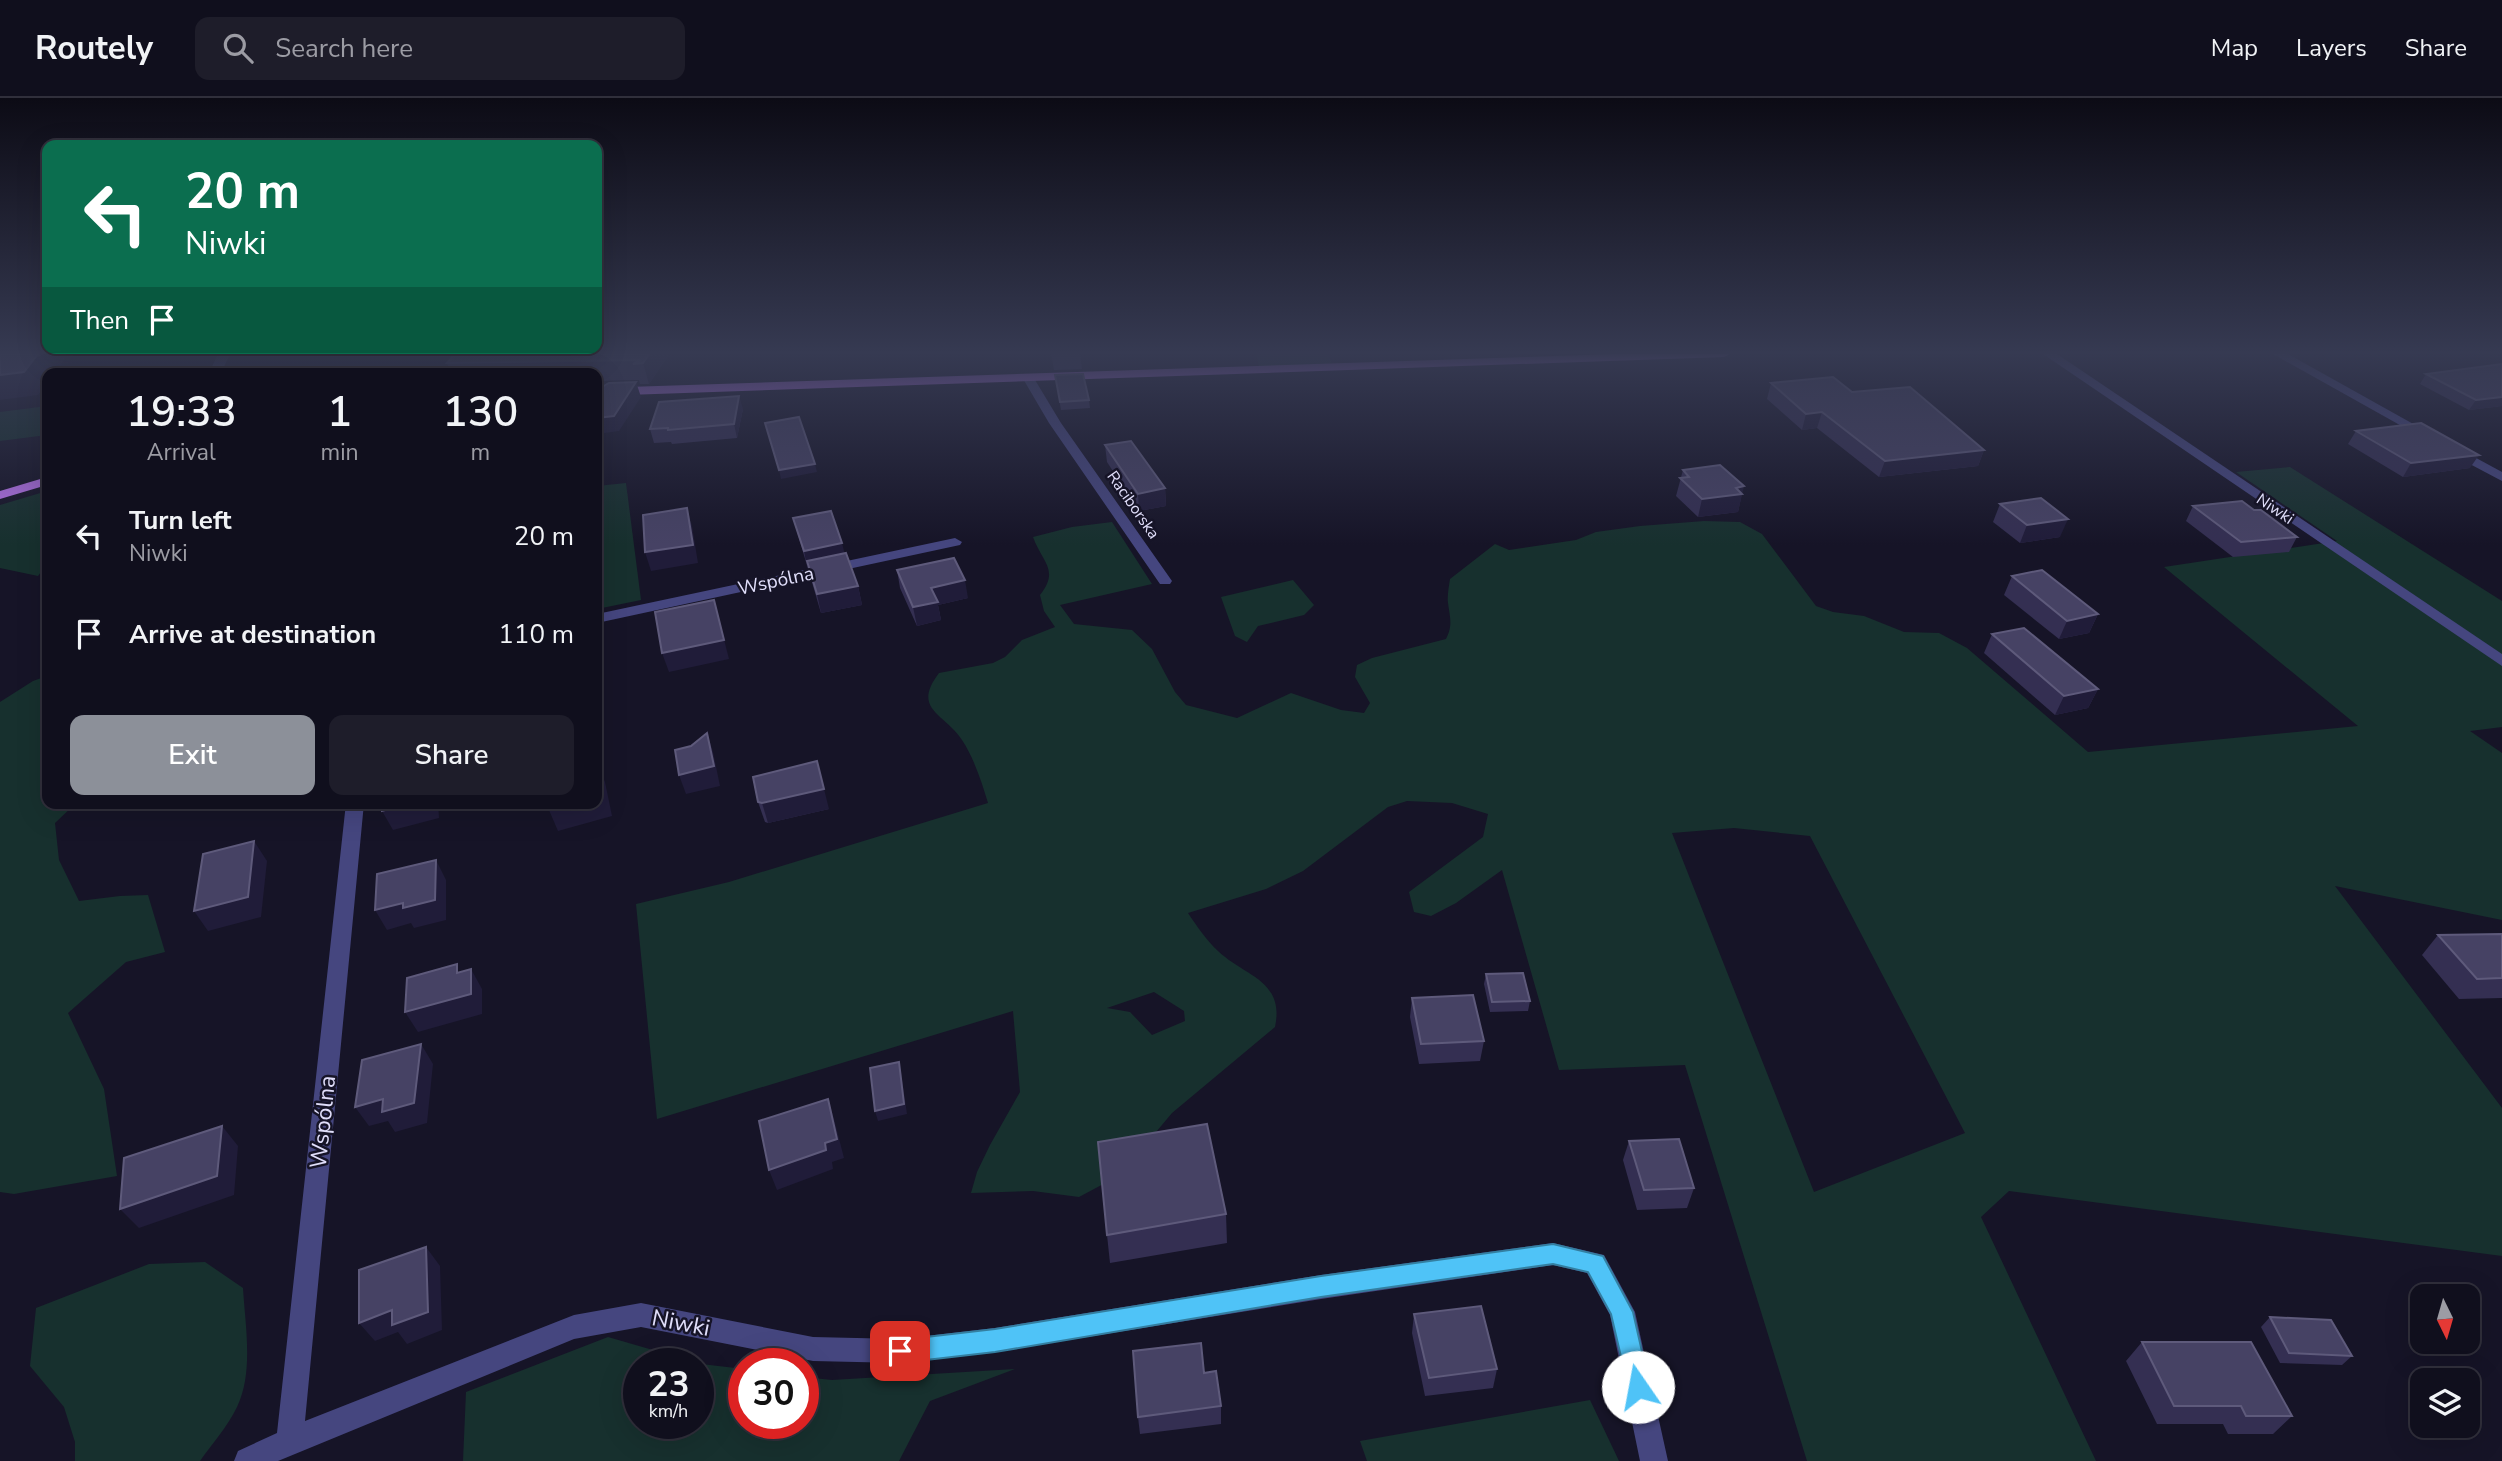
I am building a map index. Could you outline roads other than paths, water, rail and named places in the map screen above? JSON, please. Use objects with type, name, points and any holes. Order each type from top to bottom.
[{"type":"main road","points":[[0,495],[42,482]]},
{"type":"street","name":"Raciborska","points":[[1052,418],[1165,581]]},
{"type":"street","name":"Niwki","points":[[2143,418],[2502,661]]},
{"type":"street","points":[[2394,418],[2502,477]]},
{"type":"street","name":"Wspólna","points":[[602,618],[955,542]]},
{"type":"street","name":"Wspólna","points":[[290,1441],[354,809]]},
{"type":"street","name":"Niwki","points":[[248,1461],[290,1441],[574,1327],[641,1315],[814,1349],[900,1351],[995,1340],[1308,1289],[1553,1254],[1595,1263],[1622,1312],[1654,1461]]}]
